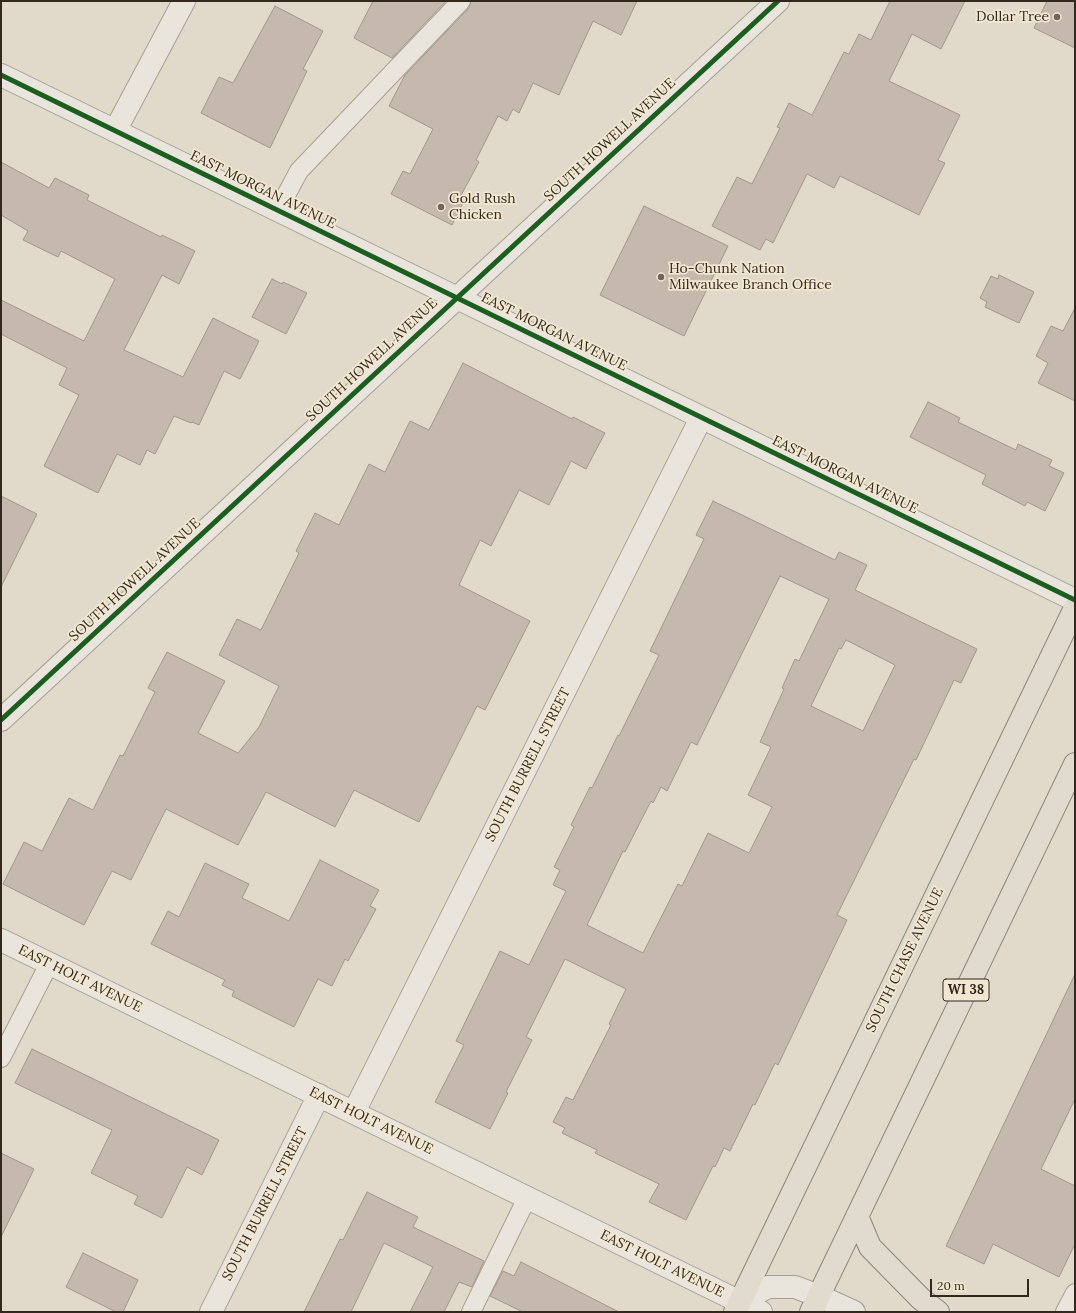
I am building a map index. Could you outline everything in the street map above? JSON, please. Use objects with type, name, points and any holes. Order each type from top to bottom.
[{"type":"main road","name":"SOUTH CHASE AVENUE","points":[[738,1307],[1075,608]]},
{"type":"main road","name":"WI 38","points":[[815,1304],[1075,764]]},
{"type":"main road","points":[[857,1216],[870,1247],[921,1299],[938,1312]]},
{"type":"street","points":[[115,131],[184,1]]},
{"type":"street","name":"SOUTH HOWELL AVENUE","points":[[1,720],[778,1]]},
{"type":"street","name":"EAST MORGAN AVENUE","points":[[1,75],[1075,600]]},
{"type":"street","name":"SOUTH BURRELL STREET","points":[[354,1112],[701,418]]},
{"type":"street","name":"EAST HOLT AVENUE","points":[[1,940],[527,1198],[738,1307],[761,1312]]},
{"type":"street","name":"SOUTH BURRELL STREET","points":[[211,1312],[319,1096]]},
{"type":"street","points":[[738,1307],[768,1288],[795,1287],[815,1304],[854,1312]]},
{"type":"lane","points":[[278,210],[299,171],[461,1]]},
{"type":"lane","points":[[1,1058],[49,964]]},
{"type":"lane","points":[[471,1312],[527,1198]]},
{"type":"lane","points":[[1065,1312],[1075,1293]]},
{"type":"building","points":[[373,1],[446,1],[392,58],[354,38]]},
{"type":"building","points":[[471,1],[637,1],[621,35],[593,21],[559,95],[533,83],[519,113],[513,109],[507,121],[498,116],[476,160],[479,162],[459,199],[464,201],[452,225],[391,194],[403,171],[410,174],[433,129],[389,106],[405,75],[469,8]]},
{"type":"building","points":[[890,1],[965,1],[941,49],[912,34],[889,81],[960,115],[938,160],[945,163],[919,215],[840,176],[834,188],[807,174],[773,243],[766,239],[760,250],[712,226],[737,177],[752,184],[780,128],[777,127],[789,103],[812,115],[844,52],[849,54],[859,34],[871,40]]},
{"type":"building","name":"Dollar Tree","points":[[1047,1],[1075,1],[1075,48],[1034,28]]},
{"type":"building","points":[[275,6],[323,31],[303,69],[307,71],[270,148],[201,113],[219,77],[233,83]]},
{"type":"building","points":[[1,162],[49,188],[55,178],[89,195],[87,200],[161,237],[162,235],[195,251],[179,284],[162,275],[124,350],[183,377],[213,318],[259,341],[240,379],[224,371],[199,425],[174,416],[155,454],[147,450],[140,465],[117,454],[98,493],[44,466],[79,395],[59,385],[67,368],[1,334],[1,300],[84,341],[115,279],[61,251],[58,257],[23,240],[28,231],[1,215]]},
{"type":"building","name":"Ho-Chunk Nation Milwaukee Branch Office","points":[[644,206],[728,246],[684,336],[600,295]]},
{"type":"building","points":[[999,275],[1034,292],[1019,323],[985,307],[987,302],[980,298],[991,276],[998,279]]},
{"type":"building","points":[[272,279],[282,284],[283,282],[307,293],[286,334],[252,317]]},
{"type":"building","points":[[1075,308],[1075,401],[1038,383],[1048,363],[1036,356],[1051,326],[1063,331]]},
{"type":"building","points":[[463,363],[572,419],[573,417],[605,433],[586,469],[571,461],[549,505],[519,490],[491,546],[480,540],[459,585],[530,621],[485,710],[477,706],[419,822],[354,790],[335,827],[266,792],[238,845],[166,809],[131,880],[112,871],[84,925],[3,884],[24,842],[42,851],[69,798],[93,810],[120,755],[123,756],[155,692],[148,688],[167,652],[225,681],[198,733],[238,753],[259,727],[279,686],[219,655],[237,619],[261,630],[299,553],[296,551],[315,513],[339,525],[369,464],[385,472],[410,421],[429,430]]},
{"type":"building","points":[[928,402],[960,418],[958,422],[1016,450],[1018,444],[1052,460],[1049,466],[1064,473],[1045,511],[1027,502],[1025,506],[982,484],[986,475],[910,437]]},
{"type":"building","points":[[1,496],[37,514],[1,587]]},
{"type":"building","points":[[713,501],[835,560],[839,552],[867,565],[855,590],[977,649],[961,683],[954,680],[916,760],[914,759],[837,915],[847,920],[778,1065],[775,1063],[755,1105],[753,1104],[730,1151],[724,1148],[715,1167],[713,1166],[686,1220],[649,1202],[659,1184],[595,1153],[597,1150],[562,1133],[565,1128],[553,1122],[566,1097],[573,1100],[611,1025],[609,1024],[626,989],[565,959],[526,1037],[532,1040],[506,1092],[508,1093],[490,1129],[435,1102],[464,1045],[456,1041],[500,951],[529,965],[566,891],[553,885],[560,870],[554,867],[574,827],[571,825],[590,787],[592,788],[618,735],[619,736],[659,655],[650,651],[704,539],[696,535]],"holes":[[[780,576],[829,599],[799,661],[795,659],[782,688],[784,689],[760,742],[771,747],[748,795],[772,807],[749,853],[708,833],[682,886],[678,884],[643,953],[587,925],[623,851],[625,852],[651,801],[653,803],[661,787],[667,791],[691,742],[697,745]],[[846,640],[895,665],[863,731],[811,706],[839,648],[841,649]]]},
{"type":"building","points":[[320,860],[379,890],[370,906],[376,909],[348,961],[345,959],[332,986],[318,979],[294,1027],[232,996],[234,991],[222,985],[225,980],[151,944],[168,911],[179,917],[205,863],[249,884],[242,898],[289,921]]},
{"type":"building","points":[[1075,974],[1075,1099],[1041,1169],[1075,1186],[1075,1244],[1059,1277],[993,1244],[984,1264],[946,1246]]},
{"type":"building","points":[[32,1049],[219,1140],[202,1175],[187,1167],[162,1218],[134,1204],[138,1196],[91,1173],[112,1130],[15,1083]]},
{"type":"building","points":[[1,1153],[34,1169],[1,1237]]},
{"type":"building","points":[[367,1192],[418,1217],[413,1227],[484,1261],[472,1287],[459,1282],[444,1312],[410,1312],[433,1267],[384,1243],[351,1312],[304,1312],[340,1239],[343,1240]]},
{"type":"building","points":[[83,1253],[138,1280],[123,1312],[116,1312],[66,1287]]},
{"type":"building","points":[[521,1262],[619,1312],[523,1312],[490,1296],[503,1271],[514,1276]]},
{"type":"cycle path","points":[[1,720],[778,1]]},
{"type":"cycle path","points":[[1,75],[1075,600]]},
{"type":"place","name":"Dollar Tree","points":[[1057,17]]},
{"type":"place","name":"Gold Rush Chicken","points":[[441,207]]},
{"type":"place","name":"Ho-Chunk Nation Milwaukee Branch Office","points":[[661,277]]}]
